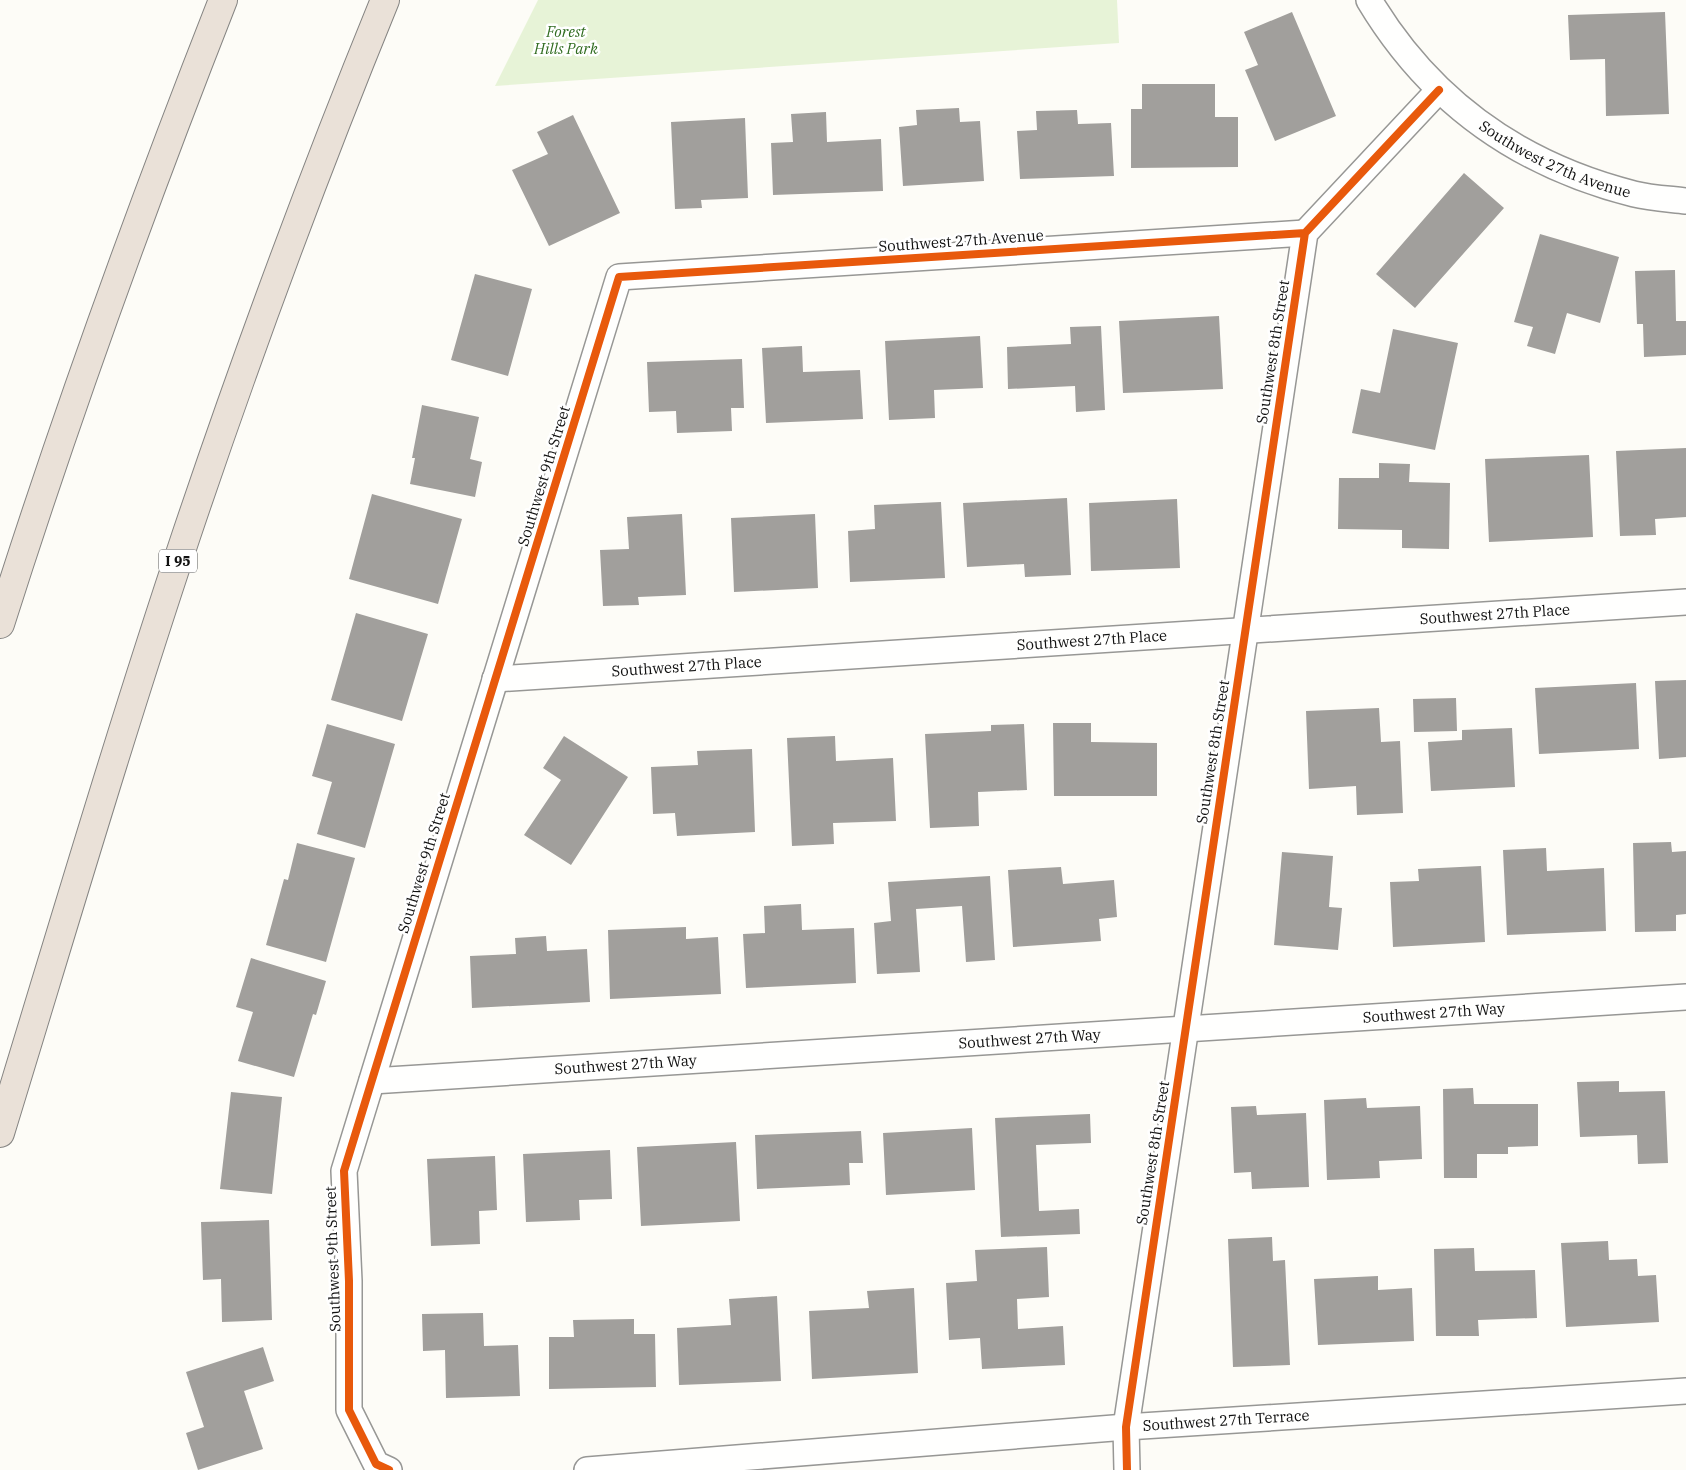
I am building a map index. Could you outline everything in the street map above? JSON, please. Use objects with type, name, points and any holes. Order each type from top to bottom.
[{"type":"highway","points":[[0,624],[80,381],[120,268],[223,0]]},
{"type":"highway","name":"I 95","points":[[0,1133],[118,747],[192,519],[270,299],[351,83],[385,0]]},
{"type":"street","points":[[1305,233],[1439,90],[1419,70],[1384,25],[1369,0]]},
{"type":"street","name":"Southwest 27th Avenue","points":[[1439,90],[1505,141],[1555,168],[1635,194],[1686,201]]},
{"type":"street","name":"Southwest 27th Avenue","points":[[619,277],[1305,233]]},
{"type":"street","name":"Southwest 8th Street","points":[[1127,1470],[1126,1427],[1305,233]]},
{"type":"street","name":"Southwest 9th Street","points":[[383,1467],[349,1410],[349,1281],[344,1171],[619,277]]},
{"type":"street","name":"Southwest 27th Place","points":[[496,679],[1686,602]]},
{"type":"street","name":"Southwest 27th Way","points":[[372,1081],[1686,997]]},
{"type":"street","name":"Southwest 27th Terrace","points":[[587,1470],[1126,1427],[1686,1391]]},
{"type":"green space","name":"Forest Hills Park","points":[[538,0],[1117,0],[1119,43],[495,86]]},
{"type":"building","points":[[1292,12],[1336,116],[1275,141],[1245,70],[1258,65],[1244,32]]},
{"type":"building","points":[[1665,12],[1669,114],[1606,116],[1605,59],[1570,60],[1568,15]]},
{"type":"building","points":[[1142,84],[1215,84],[1215,117],[1238,117],[1238,167],[1131,168],[1131,109],[1142,109]]},
{"type":"building","points":[[959,108],[960,122],[980,121],[984,181],[903,186],[899,127],[917,125],[916,110]]},
{"type":"building","points":[[1077,110],[1078,124],[1111,123],[1114,176],[1020,179],[1017,131],[1037,130],[1036,111]]},
{"type":"building","points":[[826,112],[827,142],[881,139],[883,191],[773,195],[771,143],[793,142],[791,114]]},
{"type":"building","points":[[573,115],[620,213],[549,246],[512,170],[548,154],[537,132]]},
{"type":"building","points":[[745,118],[748,198],[701,200],[702,208],[675,209],[671,122]]},
{"type":"building","points":[[1464,173],[1504,208],[1415,308],[1376,274]]},
{"type":"building","points":[[1540,234],[1619,257],[1600,323],[1567,313],[1555,354],[1527,346],[1533,327],[1514,322]]},
{"type":"building","points":[[1675,270],[1676,321],[1686,321],[1686,355],[1644,357],[1643,324],[1637,324],[1635,271]]},
{"type":"building","points":[[475,274],[532,289],[508,376],[451,360]]},
{"type":"building","points":[[1219,316],[1223,389],[1123,393],[1119,321]]},
{"type":"building","points":[[1101,326],[1105,410],[1076,412],[1075,386],[1008,389],[1007,347],[1071,344],[1070,327]]},
{"type":"building","points":[[1393,329],[1458,343],[1435,450],[1352,433],[1361,389],[1380,393]]},
{"type":"building","points":[[980,336],[983,388],[934,390],[935,418],[889,420],[885,341]]},
{"type":"building","points":[[802,346],[803,372],[860,370],[863,419],[766,423],[762,348]]},
{"type":"building","points":[[742,359],[744,408],[731,408],[732,431],[677,433],[676,411],[649,412],[647,362]]},
{"type":"building","points":[[422,405],[479,417],[470,459],[482,462],[475,497],[410,484],[415,458],[412,458]]},
{"type":"building","points":[[1686,448],[1686,517],[1655,519],[1656,535],[1620,536],[1616,451]]},
{"type":"building","points":[[1589,455],[1593,537],[1489,542],[1485,459]]},
{"type":"building","points":[[1379,463],[1410,464],[1409,482],[1450,483],[1449,549],[1402,548],[1402,530],[1338,529],[1339,478],[1379,478]]},
{"type":"building","points":[[372,494],[462,519],[438,604],[349,579]]},
{"type":"building","points":[[1067,498],[1071,575],[1025,577],[1024,564],[967,567],[963,503]]},
{"type":"building","points":[[1177,499],[1180,568],[1091,571],[1089,503]]},
{"type":"building","points":[[941,502],[945,578],[850,582],[848,531],[875,529],[874,505]]},
{"type":"building","points":[[682,514],[686,595],[638,597],[639,605],[603,606],[600,550],[629,549],[627,517]]},
{"type":"building","points":[[815,514],[818,588],[734,592],[731,518]]},
{"type":"building","points":[[356,613],[428,634],[402,721],[331,700]]},
{"type":"building","points":[[1686,680],[1686,757],[1659,759],[1655,681]]},
{"type":"building","points":[[1636,683],[1639,749],[1539,754],[1535,688]]},
{"type":"building","points":[[1456,698],[1457,731],[1414,732],[1413,699]]},
{"type":"building","points":[[1379,708],[1381,742],[1400,741],[1403,813],[1357,815],[1356,786],[1309,789],[1306,711]]},
{"type":"building","points":[[1053,723],[1091,723],[1091,742],[1157,743],[1157,796],[1054,796]]},
{"type":"building","points":[[327,724],[395,744],[365,848],[317,834],[332,782],[312,776]]},
{"type":"building","points":[[1024,724],[1027,790],[978,792],[979,826],[930,828],[925,734],[991,731],[991,725]]},
{"type":"building","points":[[1512,728],[1515,787],[1431,791],[1428,742],[1462,740],[1462,730]]},
{"type":"building","points":[[564,736],[628,777],[571,865],[524,835],[561,780],[543,768]]},
{"type":"building","points":[[835,736],[836,761],[893,758],[896,821],[833,823],[834,844],[792,846],[787,738]]},
{"type":"building","points":[[752,749],[755,832],[677,836],[675,813],[653,814],[651,767],[698,765],[697,751]]},
{"type":"building","points":[[1671,842],[1672,852],[1686,851],[1686,914],[1676,915],[1676,931],[1635,932],[1633,843]]},
{"type":"building","points":[[297,843],[355,858],[326,962],[266,945],[284,879],[288,880]]},
{"type":"building","points":[[1546,848],[1547,871],[1604,868],[1606,931],[1507,935],[1503,850]]},
{"type":"building","points":[[1282,852],[1333,856],[1329,907],[1342,908],[1338,950],[1274,945]]},
{"type":"building","points":[[1481,866],[1485,942],[1393,947],[1390,882],[1419,881],[1418,869]]},
{"type":"building","points":[[1061,867],[1063,884],[1114,880],[1117,917],[1099,919],[1101,941],[1013,947],[1008,870]]},
{"type":"building","points":[[990,876],[995,960],[966,962],[962,906],[916,909],[920,972],[877,974],[874,923],[891,921],[888,882]]},
{"type":"building","points":[[801,904],[802,930],[854,928],[856,983],[746,988],[743,934],[765,933],[764,906]]},
{"type":"building","points":[[686,927],[686,939],[718,937],[721,994],[610,999],[608,930]]},
{"type":"building","points":[[546,936],[547,951],[587,949],[590,1002],[472,1008],[470,956],[516,954],[515,938]]},
{"type":"building","points":[[251,958],[326,981],[316,1015],[313,1014],[294,1077],[238,1061],[253,1012],[236,1007]]},
{"type":"building","points":[[1619,1081],[1619,1092],[1665,1091],[1668,1163],[1638,1164],[1637,1135],[1580,1137],[1577,1082]]},
{"type":"building","points":[[1473,1088],[1474,1104],[1538,1104],[1538,1146],[1508,1147],[1508,1154],[1477,1154],[1477,1178],[1444,1178],[1443,1089]]},
{"type":"building","points":[[231,1092],[282,1097],[272,1194],[220,1189]]},
{"type":"building","points":[[1366,1098],[1367,1108],[1420,1106],[1422,1159],[1379,1161],[1380,1178],[1327,1180],[1324,1100]]},
{"type":"building","points":[[1256,1106],[1257,1115],[1306,1113],[1309,1187],[1252,1189],[1251,1172],[1234,1173],[1231,1107]]},
{"type":"building","points":[[1090,1114],[1091,1143],[1036,1145],[1039,1211],[1079,1209],[1080,1234],[1001,1237],[995,1118]]},
{"type":"building","points":[[972,1128],[975,1190],[886,1195],[883,1133]]},
{"type":"building","points":[[861,1131],[863,1163],[849,1163],[850,1185],[757,1189],[755,1135]]},
{"type":"building","points":[[736,1142],[740,1221],[641,1226],[637,1147]]},
{"type":"building","points":[[610,1150],[612,1199],[579,1200],[580,1220],[526,1222],[523,1154]]},
{"type":"building","points":[[495,1156],[497,1210],[479,1211],[480,1244],[431,1246],[427,1159]]},
{"type":"building","points":[[269,1220],[272,1320],[222,1322],[221,1279],[203,1280],[201,1222]]},
{"type":"building","points":[[1272,1237],[1273,1261],[1285,1260],[1290,1365],[1233,1367],[1228,1239]]},
{"type":"building","points":[[1608,1241],[1609,1260],[1637,1259],[1638,1276],[1656,1275],[1659,1322],[1566,1327],[1561,1243]]},
{"type":"building","points":[[1047,1247],[1049,1297],[1017,1299],[1018,1329],[1063,1326],[1065,1365],[982,1369],[980,1338],[949,1340],[946,1283],[977,1281],[975,1250]]},
{"type":"building","points":[[1474,1248],[1475,1271],[1535,1270],[1537,1318],[1478,1320],[1479,1336],[1436,1336],[1434,1249]]},
{"type":"building","points":[[1378,1276],[1378,1290],[1412,1288],[1414,1341],[1318,1345],[1314,1279]]},
{"type":"building","points":[[914,1288],[918,1373],[812,1379],[809,1311],[869,1308],[867,1291]]},
{"type":"building","points":[[777,1296],[781,1381],[679,1385],[677,1328],[731,1325],[729,1299]]},
{"type":"building","points":[[483,1313],[484,1346],[518,1345],[520,1396],[446,1398],[445,1350],[423,1351],[422,1314]]},
{"type":"building","points":[[634,1319],[634,1334],[655,1334],[656,1387],[549,1389],[549,1337],[574,1337],[573,1320]]},
{"type":"building","points":[[263,1347],[274,1381],[244,1391],[263,1449],[198,1470],[186,1433],[204,1427],[186,1372]]},
{"type":"cycle path","points":[[1127,1470],[1126,1427],[1305,233],[1439,90]]},
{"type":"cycle path","points":[[389,1470],[376,1464],[349,1410],[349,1281],[344,1171],[619,277],[1305,233]]}]
